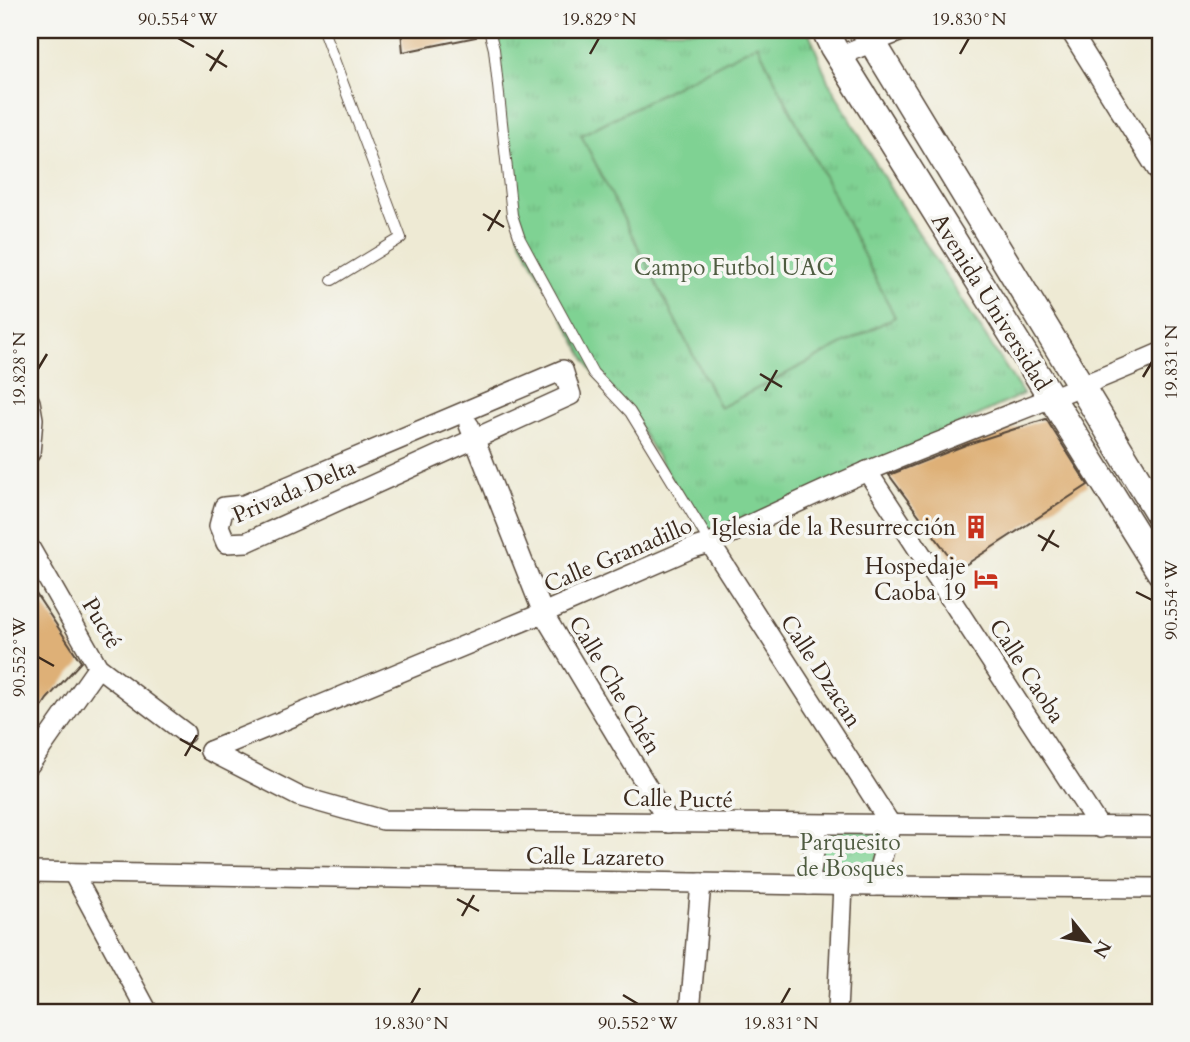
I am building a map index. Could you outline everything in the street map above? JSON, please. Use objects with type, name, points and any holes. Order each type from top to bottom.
[{"type":"street","name":"Avenida Universidad","points":[[825,30],[838,56],[1160,572]]},
{"type":"street","points":[[838,56],[868,36],[904,30]]},
{"type":"street","points":[[1070,30],[1160,174]]},
{"type":"street","name":"Avenida Universidad","points":[[868,36],[1160,516]]},
{"type":"street","name":"Calle Granadillo","points":[[210,751],[690,549],[710,543],[867,471],[1160,353]]},
{"type":"street","name":"Privada Delta","points":[[563,370],[571,395],[475,438],[247,542],[226,543],[219,526],[224,507],[244,505],[563,370]]},
{"type":"street","points":[[30,402],[33,419],[30,453]]},
{"type":"street","name":"Calle Che Chén","points":[[464,412],[543,613],[669,823]]},
{"type":"street","points":[[351,460],[366,487]]},
{"type":"street","name":"Calle Caoba","points":[[867,471],[1100,828]]},
{"type":"street","points":[[314,475],[336,501]]},
{"type":"street","name":"Calle Dzacan","points":[[710,543],[891,825]]},
{"type":"street","name":"Pucté","points":[[30,548],[98,667],[185,733]]},
{"type":"street","points":[[30,764],[98,667]]},
{"type":"street","name":"Calle Pucté","points":[[210,751],[299,796],[383,820],[1160,827]]},
{"type":"street","points":[[809,885],[818,825]]},
{"type":"street","points":[[874,886],[891,825]]},
{"type":"street","name":"Calle Lazareto","points":[[30,872],[843,886],[1160,888]]},
{"type":"street","points":[[73,873],[148,1012]]},
{"type":"street","points":[[690,1012],[701,883]]},
{"type":"street","points":[[837,1012],[843,886]]},
{"type":"lane","points":[[323,30],[401,238],[332,280]]},
{"type":"lane","points":[[488,30],[494,49],[512,215],[520,239],[593,373],[630,412],[710,543]]},
{"type":"green space","name":"Campo Futbol UAC","points":[[489,30],[808,30],[828,81],[894,195],[1023,394],[710,543],[630,412],[593,373],[520,239]]},
{"type":"green space","points":[[757,44],[895,317],[720,408],[581,135]]},
{"type":"green space","name":"Parquesito de Bosques","points":[[820,827],[888,829],[871,882],[813,882]]},
{"type":"building","points":[[401,30],[475,30],[476,37],[403,52]]},
{"type":"building","name":"Iglesia de la Resurrección","points":[[1046,419],[1088,485],[959,569],[889,475],[968,444]]},
{"type":"building","points":[[30,585],[81,662],[47,699],[30,725]]},
{"type":"place","name":"Iglesia de la Resurrección","points":[[976,527]]},
{"type":"place","name":"Hospedaje Caoba 19","points":[[986,579]]}]
